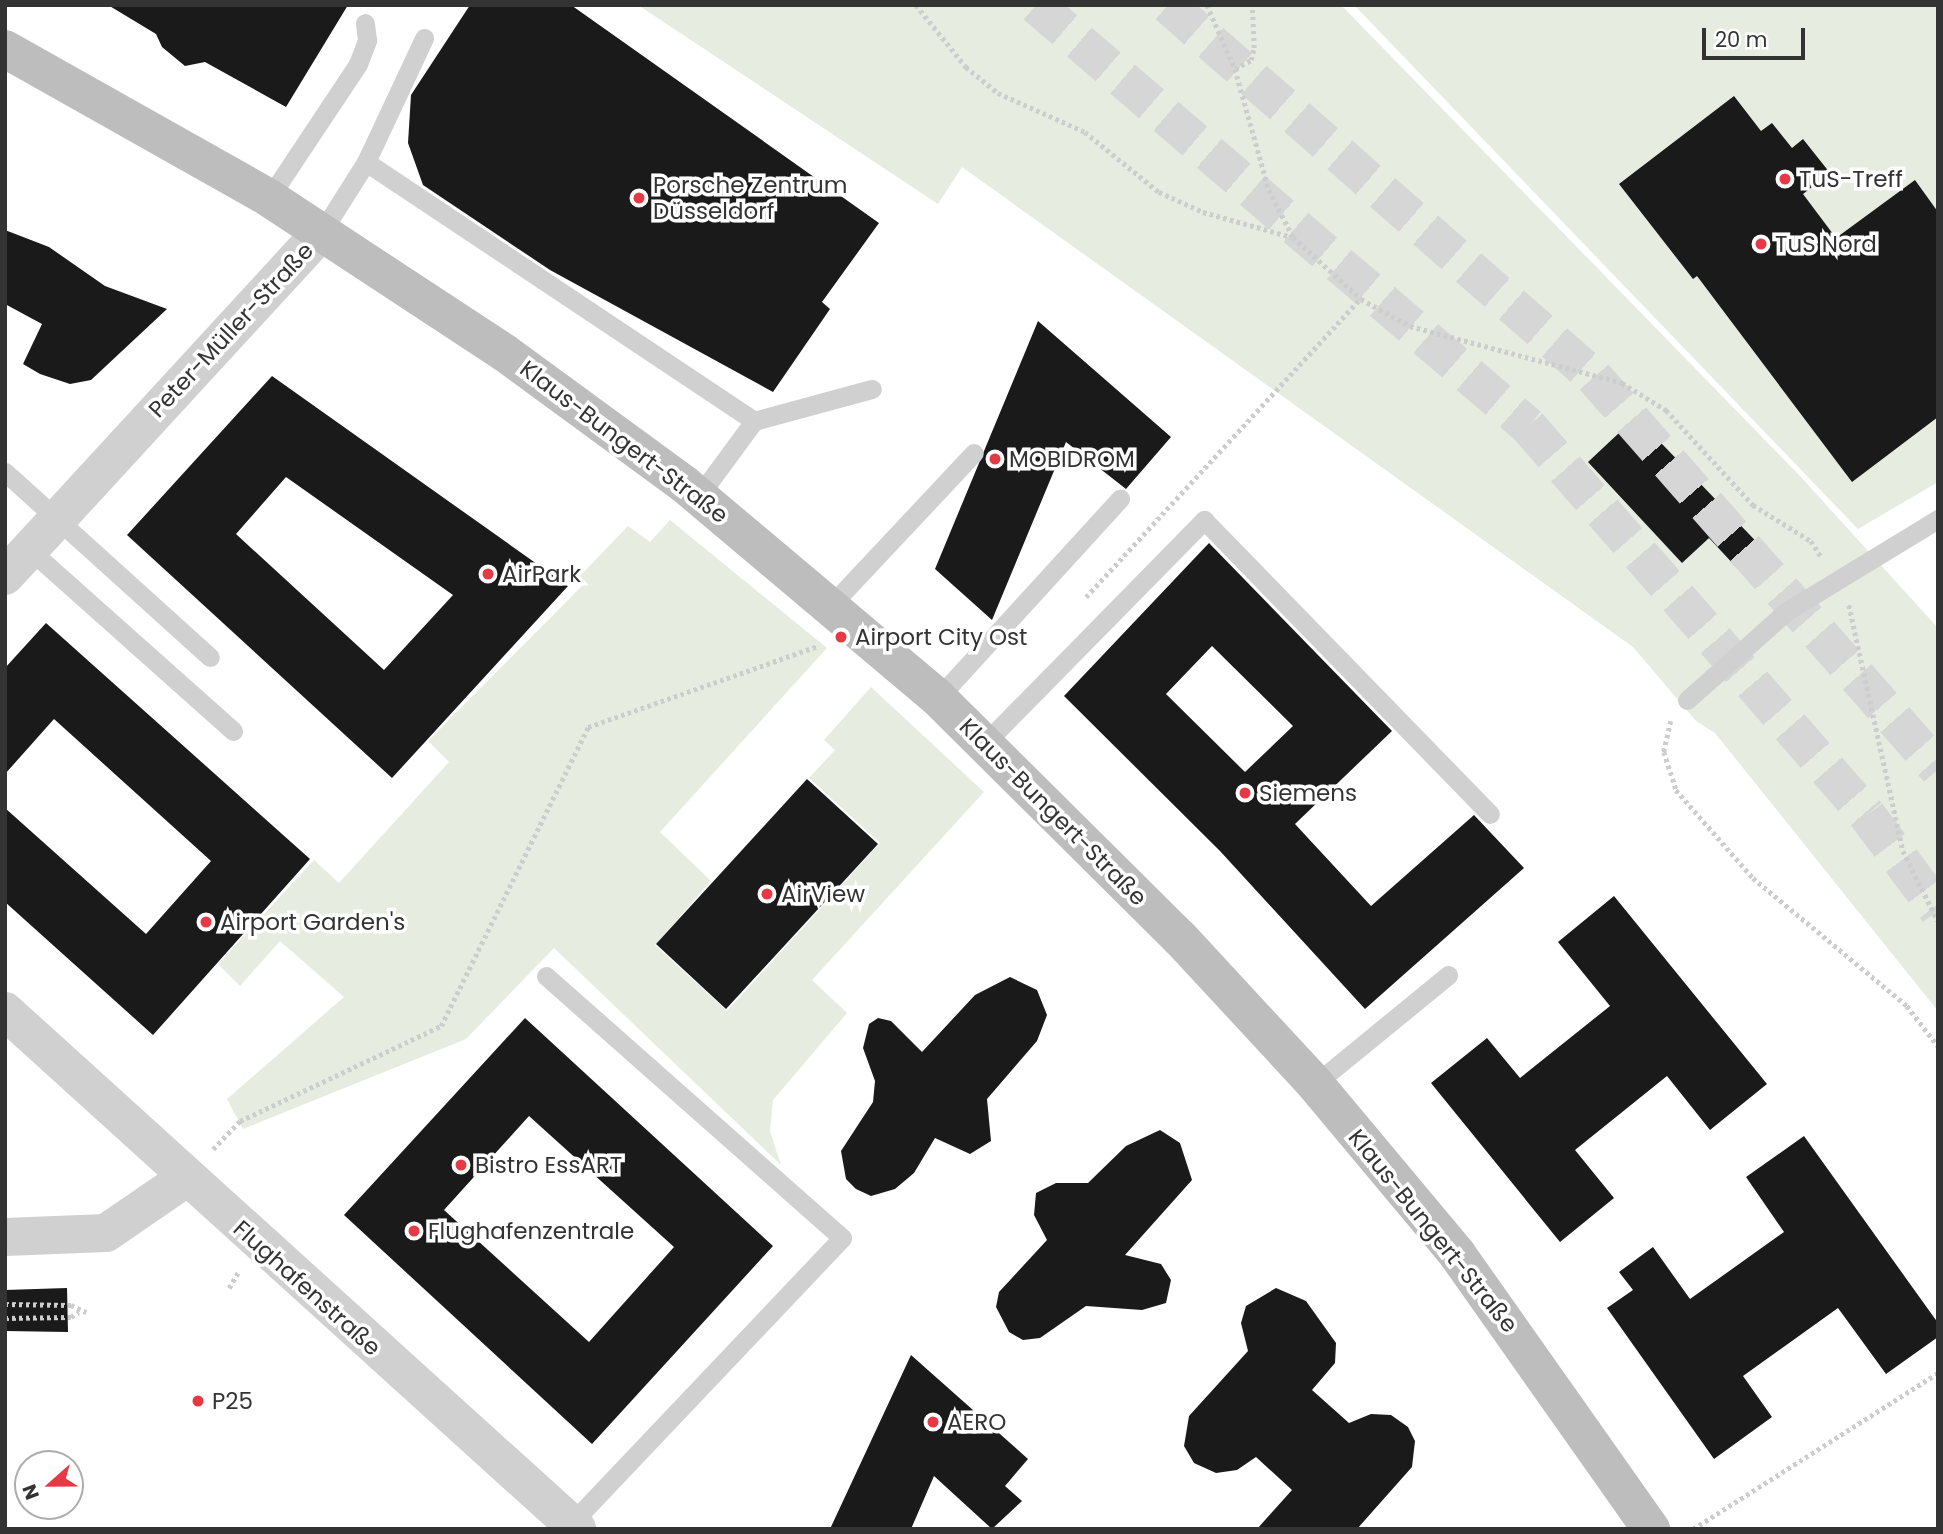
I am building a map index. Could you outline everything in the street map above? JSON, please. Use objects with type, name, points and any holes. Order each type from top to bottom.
[{"type":"street","name":"Peter-Müller-Straße","points":[[5,49],[323,230],[17,563]]},
{"type":"street","name":"Klaus-Bungert-Straße","points":[[323,230],[505,353],[699,496],[843,614],[985,743],[1180,938],[1315,1084],[1457,1254],[1650,1529]]},
{"type":"street","points":[[5,1011],[186,1178],[106,1233],[5,1237]]},
{"type":"street","name":"Flughafenstraße","points":[[186,1178],[574,1526]]},
{"type":"lane","points":[[269,198],[358,64],[368,40],[365,23]]},
{"type":"lane","points":[[323,230],[366,162],[424,38]]},
{"type":"lane","points":[[366,162],[754,421]]},
{"type":"lane","points":[[699,496],[754,421],[872,389]]},
{"type":"lane","points":[[843,614],[974,453]]},
{"type":"lane","points":[[5,472],[210,657]]},
{"type":"lane","points":[[938,698],[1120,499]]},
{"type":"lane","points":[[1687,700],[1767,626],[1837,579],[1938,519]]},
{"type":"lane","points":[[985,743],[1204,520],[1490,814]]},
{"type":"lane","points":[[17,563],[233,731]]},
{"type":"lane","points":[[1315,1084],[1448,975]]},
{"type":"lane","points":[[546,976],[842,1238],[574,1526]]},
{"type":"path","points":[[916,5],[966,67],[998,93],[1085,132],[1159,192],[1203,212],[1293,237]]},
{"type":"path","points":[[1207,5],[1235,69],[1269,190],[1293,237],[1361,299],[1410,326],[1622,383],[1666,410],[1753,505],[1811,541],[1848,599],[1903,851],[1938,921]]},
{"type":"path","points":[[1235,69],[1251,60],[1254,48],[1252,5]]},
{"type":"path","points":[[1079,605],[1361,299]]},
{"type":"path","points":[[186,1178],[240,1121],[440,1026],[588,727],[841,637],[843,614]]},
{"type":"path","points":[[1687,700],[1665,737],[1665,766],[1676,790],[1753,878],[1907,1006],[1938,1046]]},
{"type":"path","points":[[5,1304],[71,1305],[79,1312]]},
{"type":"path","points":[[5,1318],[71,1317],[79,1312],[86,1312]]},
{"type":"path","points":[[1693,1529],[1938,1373]]},
{"type":"shaded area","points":[[638,5],[1341,5],[1801,477],[1938,628],[1938,1011],[1715,733],[1696,721],[1633,647],[962,167],[938,204]]},
{"type":"shaded area","name":"TuS Nord","points":[[1354,5],[1938,5],[1938,482],[1858,529]]},
{"type":"shaded area","points":[[670,520],[827,648],[660,832],[711,881],[655,945],[727,1011],[880,843],[809,778],[835,750],[824,740],[871,687],[984,792],[812,980],[847,1013],[773,1100],[770,1131],[781,1165],[554,948],[466,1039],[243,1129],[227,1099],[344,997],[280,941],[240,986],[218,964],[314,860],[339,883],[449,762],[428,741],[585,583],[579,577],[628,526],[650,542]]},
{"type":"building","points":[[108,5],[348,5],[286,107],[205,62],[185,66],[162,47],[156,34]]},
{"type":"building","name":"Porsche Zentrum Düsseldorf","points":[[470,5],[571,5],[879,223],[822,302],[830,309],[773,392],[550,270],[423,185],[408,143],[411,95]]},
{"type":"building","points":[[1734,96],[1761,131],[1772,123],[1792,148],[1803,139],[1830,173],[1803,194],[1836,238],[1915,180],[1938,212],[1938,417],[1852,482],[1697,276],[1693,279],[1619,184]]},
{"type":"building","points":[[5,230],[49,247],[105,286],[167,309],[91,380],[70,384],[40,374],[23,364],[42,324],[5,304]]},
{"type":"building","points":[[1038,321],[1171,437],[1126,489],[1066,442],[992,620],[935,569]]},
{"type":"building","name":"AirPark","points":[[272,376],[568,586],[392,778],[127,535]],"holes":[[[286,477],[453,595],[384,670],[236,534]]]},
{"type":"building","points":[[1636,417],[1775,561],[1751,583],[1709,538],[1682,563],[1588,462]]},
{"type":"building","name":"Siemens","points":[[1209,543],[1392,731],[1295,824],[1371,906],[1474,815],[1524,868],[1365,1009],[1220,851],[1064,696]],"holes":[[[1212,646],[1293,726],[1245,772],[1166,694]]]},
{"type":"building","points":[[46,623],[310,859],[153,1035],[5,902],[5,808],[146,934],[211,861],[54,719],[5,774],[5,668]]},
{"type":"building","name":"AirView","points":[[807,779],[878,844],[726,1009],[656,944]]},
{"type":"building","points":[[1614,896],[1767,1084],[1710,1130],[1667,1076],[1575,1150],[1614,1198],[1560,1242],[1431,1083],[1487,1038],[1520,1078],[1610,1006],[1558,942]]},
{"type":"building","points":[[1010,977],[1037,990],[1047,1015],[1037,1041],[987,1099],[991,1141],[970,1154],[935,1138],[914,1173],[895,1189],[871,1196],[856,1189],[846,1179],[841,1151],[873,1102],[875,1081],[863,1048],[869,1024],[878,1018],[891,1021],[922,1052],[975,995]]},
{"type":"building","name":"Flughafenzentrale","points":[[525,1018],[773,1246],[592,1444],[344,1215]],"holes":[[[529,1116],[674,1247],[589,1342],[444,1210]]]},
{"type":"building","points":[[1160,1130],[1180,1143],[1192,1180],[1125,1255],[1161,1264],[1171,1280],[1166,1303],[1142,1310],[1086,1306],[1040,1338],[1023,1340],[1009,1332],[996,1307],[999,1292],[1047,1240],[1034,1215],[1036,1193],[1056,1183],[1088,1183],[1126,1146]]},
{"type":"building","points":[[1804,1136],[1938,1323],[1938,1337],[1886,1374],[1838,1308],[1743,1376],[1772,1417],[1714,1459],[1607,1308],[1633,1290],[1619,1272],[1653,1247],[1690,1299],[1784,1232],[1746,1177]]},
{"type":"building","points":[[67,1288],[68,1332],[5,1331],[5,1290]]},
{"type":"building","points":[[1276,1288],[1306,1301],[1336,1343],[1335,1363],[1312,1390],[1349,1423],[1371,1414],[1391,1415],[1408,1427],[1415,1441],[1412,1467],[1357,1529],[1257,1529],[1292,1490],[1256,1457],[1237,1470],[1216,1473],[1194,1463],[1184,1446],[1189,1416],[1248,1351],[1241,1323],[1246,1306]]},
{"type":"building","name":"AERO","points":[[911,1355],[1028,1459],[1005,1486],[1022,1501],[992,1529],[934,1476],[911,1529],[830,1529]]},
{"type":"tunnel","points":[[1036,5],[1528,426],[1867,815],[1938,910]]},
{"type":"tunnel","points":[[1168,5],[1594,377],[1938,769]]},
{"type":"place","name":"TuS-Treff","points":[[1785,179]]},
{"type":"place","name":"Porsche Zentrum Düsseldorf","points":[[639,198]]},
{"type":"place","name":"TuS Nord","points":[[1761,244]]},
{"type":"place","name":"MOBIDROM","points":[[995,459]]},
{"type":"place","name":"AirPark","points":[[488,574]]},
{"type":"place","name":"Airport City Ost","points":[[841,637]]},
{"type":"place","name":"Siemens","points":[[1245,793]]},
{"type":"place","name":"AirView","points":[[767,894]]},
{"type":"place","name":"Airport Garden's","points":[[206,922]]},
{"type":"place","name":"Bistro EssART","points":[[461,1165]]},
{"type":"place","name":"Flughafenzentrale","points":[[414,1231]]},
{"type":"place","name":"P25","points":[[198,1401]]},
{"type":"place","name":"AERO","points":[[933,1422]]}]
